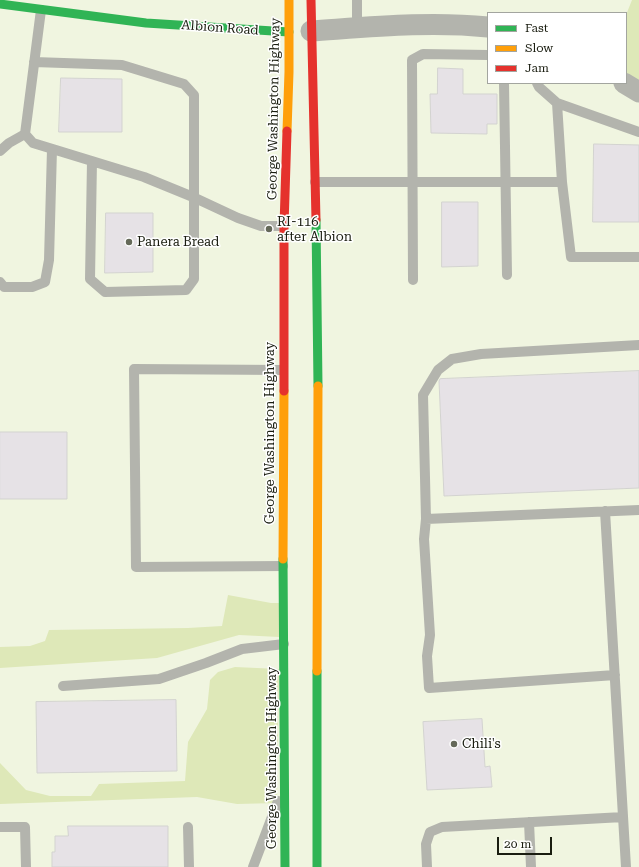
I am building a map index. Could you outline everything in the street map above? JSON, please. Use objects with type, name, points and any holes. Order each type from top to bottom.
[{"type":"main road","name":"George Washington Highway","points":[[286,867],[283,370],[284,226],[289,0]]},
{"type":"main road","points":[[311,0],[305,31],[315,182],[318,377],[317,867]]},
{"type":"main road","name":"Albion Road","points":[[0,4],[146,23],[289,32],[305,31]]},
{"type":"street","name":"Albion Road","points":[[305,31],[415,25],[487,27]]},
{"type":"street","points":[[626,84],[639,92]]},
{"type":"lane","points":[[357,4],[357,28]]},
{"type":"lane","points":[[24,134],[41,10]]},
{"type":"lane","points":[[413,280],[412,60],[422,54],[487,55]]},
{"type":"lane","points":[[34,62],[122,65],[184,84],[194,95],[194,279],[186,290],[105,292],[90,279],[92,161]]},
{"type":"lane","points":[[504,84],[507,275]]},
{"type":"lane","points":[[538,84],[557,103],[639,132]]},
{"type":"lane","points":[[557,103],[562,182],[571,257],[639,257]]},
{"type":"lane","points":[[24,134],[33,143],[144,177],[194,197],[238,218],[261,226],[284,226]]},
{"type":"lane","points":[[0,150],[24,134]]},
{"type":"lane","points":[[0,282],[4,287],[32,288],[45,282],[49,260],[52,149]]},
{"type":"lane","points":[[315,182],[562,182]]},
{"type":"lane","points":[[615,675],[429,688],[427,656],[430,635],[424,539],[426,519],[423,395],[438,370],[452,359],[481,354],[639,345]]},
{"type":"lane","points":[[283,370],[134,369],[136,566],[283,566]]},
{"type":"lane","points":[[426,519],[639,510]]},
{"type":"lane","points":[[605,511],[626,867]]},
{"type":"lane","points":[[63,686],[159,679],[242,649],[284,644]]},
{"type":"lane","points":[[253,867],[285,783]]},
{"type":"lane","points":[[427,867],[426,844],[430,832],[442,827],[623,817]]},
{"type":"lane","points":[[529,822],[531,867]]},
{"type":"lane","points":[[0,827],[25,827],[26,867]]},
{"type":"lane","points":[[188,828],[188,867]]},
{"type":"green space","points":[[632,0],[639,0],[639,94],[627,84],[627,12]]},
{"type":"green space","points":[[228,595],[271,603],[279,603],[279,637],[239,635],[157,658],[0,668],[0,647],[30,646],[45,641],[49,630],[188,628],[222,626]]},
{"type":"green space","points":[[235,667],[279,669],[277,803],[237,804],[197,797],[0,804],[0,763],[26,790],[50,796],[91,796],[99,784],[185,781],[188,742],[207,709],[210,680],[218,672]]},
{"type":"building","points":[[438,68],[463,69],[463,94],[497,94],[497,124],[487,124],[487,134],[431,133],[430,94],[437,94]]},
{"type":"building","points":[[61,78],[122,79],[122,132],[59,132]]},
{"type":"building","points":[[594,144],[639,145],[639,222],[593,222]]},
{"type":"building","points":[[442,202],[478,202],[478,266],[442,267]]},
{"type":"building","name":"Panera Bread","points":[[106,213],[153,213],[153,272],[105,273]]},
{"type":"building","points":[[639,371],[639,488],[444,496],[440,379]]},
{"type":"building","points":[[0,432],[67,432],[67,499],[0,499]]},
{"type":"building","points":[[176,700],[177,771],[37,773],[36,702]]},
{"type":"building","name":"Chili's","points":[[482,719],[485,767],[490,766],[492,787],[427,790],[423,722]]},
{"type":"building","points":[[68,826],[168,826],[168,867],[52,867],[52,852],[55,852],[55,836],[68,836]]},
{"type":"traffic: fast","points":[[0,4],[146,23],[289,32]]},
{"type":"traffic: fast","points":[[316,220],[318,386]]},
{"type":"traffic: fast","points":[[283,559],[285,867]]},
{"type":"traffic: fast","points":[[317,671],[317,867]]},
{"type":"traffic: slow","points":[[287,131],[289,0]]},
{"type":"traffic: slow","points":[[317,671],[318,386]]},
{"type":"traffic: slow","points":[[283,559],[284,391]]},
{"type":"traffic: jam","points":[[311,0],[316,220]]},
{"type":"traffic: jam","points":[[284,391],[284,226],[287,131]]},
{"type":"place","name":"RI-116 after Albion","points":[[269,229]]},
{"type":"place","name":"Panera Bread","points":[[129,242]]},
{"type":"place","name":"Chili's","points":[[454,744]]}]
